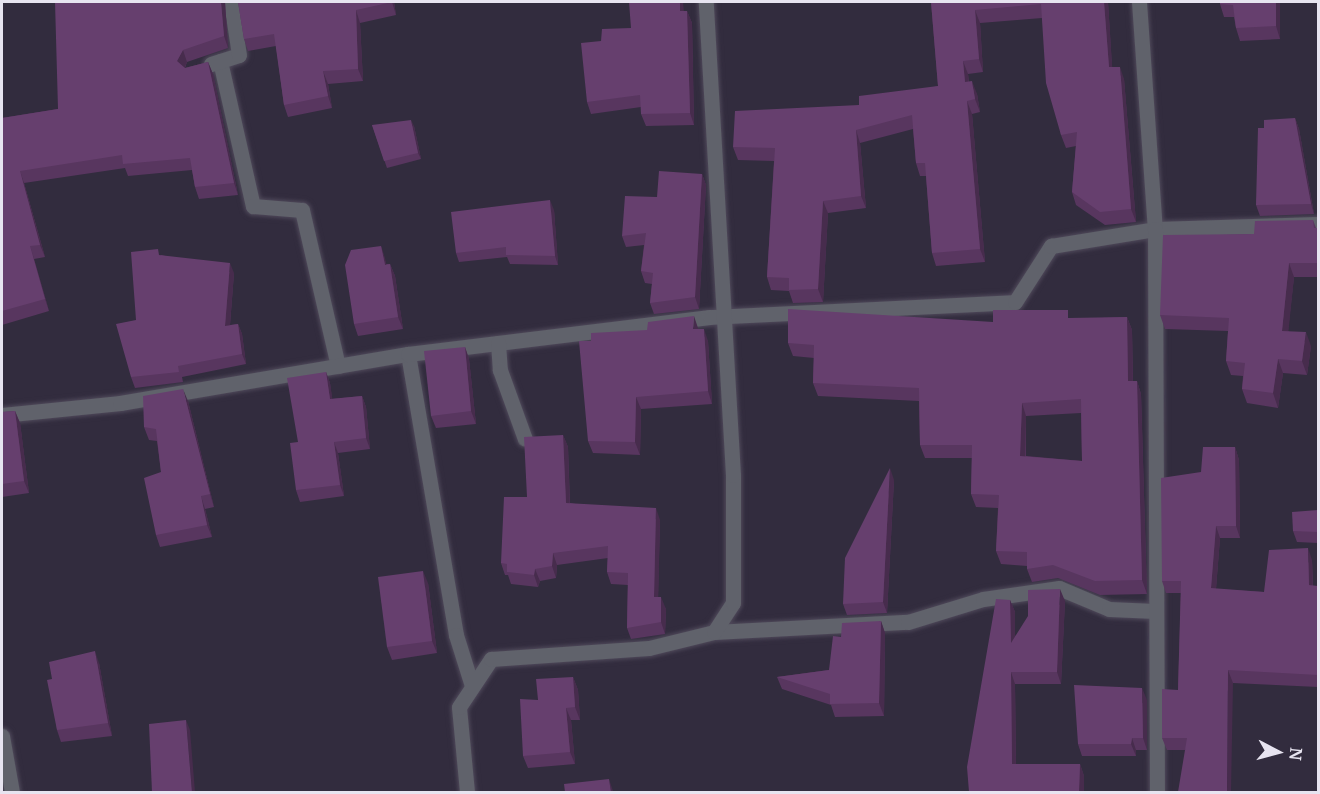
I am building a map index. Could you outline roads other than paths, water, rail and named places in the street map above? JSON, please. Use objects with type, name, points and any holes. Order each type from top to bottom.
[{"type":"street","points":[[191,71],[239,55],[231,2]]},
{"type":"street","points":[[705,2],[733,475],[733,603],[714,632]]},
{"type":"street","points":[[1139,2],[1155,229],[1159,544],[1155,611],[1157,792]]},
{"type":"street","points":[[220,61],[253,206],[302,210],[338,366]]},
{"type":"street","points":[[2,415],[120,403],[408,354],[723,316],[1015,302],[1051,246],[1155,229],[1318,224]]},
{"type":"street","points":[[498,343],[500,370],[525,439]]},
{"type":"street","points":[[408,354],[456,636],[472,686]]},
{"type":"street","points":[[467,792],[459,707],[491,658],[649,648],[714,632],[908,622],[983,599],[1059,588],[1109,609],[1155,611]]},
{"type":"street","points":[[2,736],[12,792]]}]
